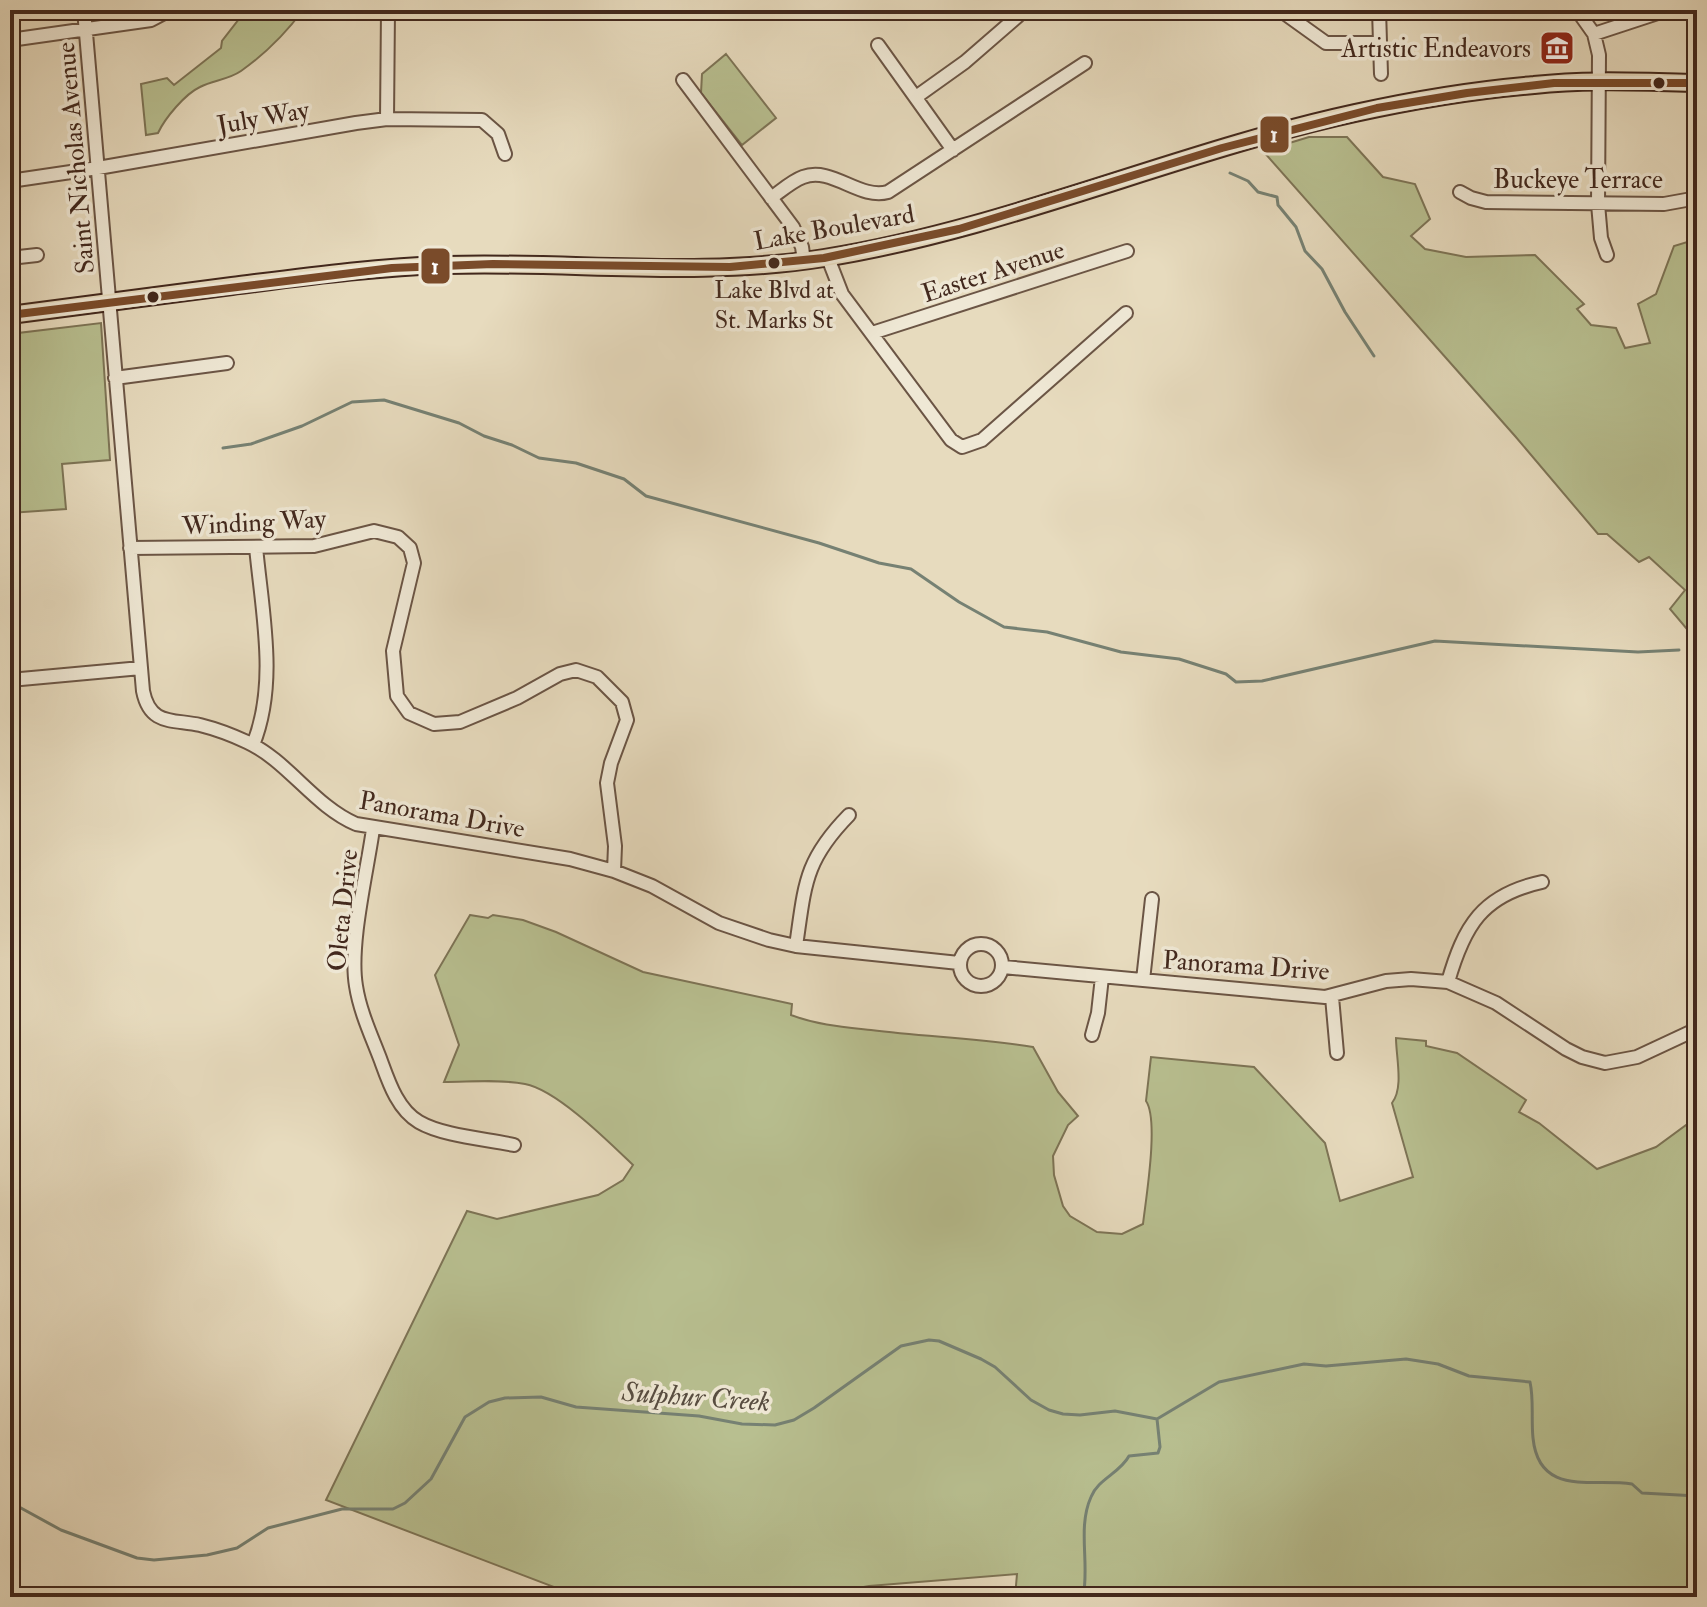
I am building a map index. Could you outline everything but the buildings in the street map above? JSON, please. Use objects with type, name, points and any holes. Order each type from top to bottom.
[{"type":"main road","name":"Lake Boulevard","points":[[10,315],[312,276],[407,267],[508,264],[724,267],[828,258],[965,226],[1282,132],[1357,113],[1533,85],[1697,83]]},
{"type":"street","name":"Saint Nicholas Avenue","points":[[84,10],[108,302]]},
{"type":"street","points":[[10,40],[151,20],[170,10]]},
{"type":"street","points":[[387,119],[388,10]]},
{"type":"street","points":[[1280,10],[1326,43],[1380,43]]},
{"type":"street","points":[[1379,10],[1381,74]]},
{"type":"street","points":[[1577,10],[1594,34],[1599,55],[1598,204],[1601,238],[1607,255]]},
{"type":"street","points":[[1594,34],[1667,10]]},
{"type":"street","points":[[916,97],[985,46],[1018,16]]},
{"type":"street","points":[[878,45],[953,150]]},
{"type":"street","points":[[771,198],[803,177],[816,175],[870,194],[888,192],[1085,63]]},
{"type":"street","points":[[683,80],[793,227],[802,247],[804,261]]},
{"type":"street","name":"July Way","points":[[10,181],[387,119],[482,120],[498,134],[505,154]]},
{"type":"street","name":"Buckeye Terrace","points":[[1460,192],[1486,202],[1664,204],[1697,198]]},
{"type":"street","name":"Easter Avenue","points":[[872,333],[1127,251]]},
{"type":"street","points":[[10,258],[37,255]]},
{"type":"street","points":[[828,258],[842,294],[951,440],[962,447],[982,440],[1126,313]]},
{"type":"street","name":"Panorama Drive","points":[[108,302],[144,699],[157,716],[209,727],[253,745],[341,816],[373,829],[570,859],[614,871],[741,932],[796,946],[959,963]]},
{"type":"street","points":[[115,378],[227,363]]},
{"type":"street","name":"Winding Way","points":[[130,548],[314,546],[374,531],[392,534],[408,545],[414,567],[395,634],[393,675],[399,702],[409,713],[421,720],[442,725],[460,722],[517,698],[560,674],[576,670],[591,673],[619,697],[627,714],[626,726],[611,763],[607,783],[615,846],[614,871]]},
{"type":"street","points":[[253,745],[263,722],[267,686],[256,547]]},
{"type":"street","points":[[10,680],[141,668]]},
{"type":"street","points":[[796,946],[806,881],[813,861],[824,842],[849,815]]},
{"type":"street","name":"Oleta Drive","points":[[373,829],[354,975],[362,1010],[389,1083],[403,1107],[421,1123],[514,1145]]},
{"type":"street","points":[[1448,982],[1465,933],[1482,911],[1513,890],[1542,882]]},
{"type":"street","points":[[1143,980],[1152,899]]},
{"type":"street","points":[[982,944],[999,953],[1003,967],[993,984],[979,987],[966,981],[959,963],[965,952],[982,944]]},
{"type":"street","name":"Panorama Drive","points":[[1003,967],[1332,997],[1386,981],[1411,979],[1448,982],[1479,993],[1566,1049],[1593,1061],[1613,1063],[1637,1057],[1697,1029]]},
{"type":"street","points":[[1092,1035],[1102,977]]},
{"type":"street","points":[[1332,997],[1337,1053]]},
{"type":"green space","points":[[246,10],[303,10],[275,43],[250,64],[236,74],[194,90],[165,120],[158,133],[146,135],[141,84],[167,78],[174,85],[221,48],[222,41]]},
{"type":"green space","points":[[726,54],[776,118],[742,145],[701,93],[702,74]]},
{"type":"green space","points":[[1309,137],[1347,137],[1383,177],[1415,184],[1430,219],[1411,236],[1425,249],[1466,257],[1535,255],[1584,304],[1577,309],[1591,325],[1616,328],[1625,348],[1650,343],[1638,304],[1656,294],[1674,246],[1697,239],[1697,641],[1670,609],[1685,590],[1649,557],[1639,562],[1607,534],[1598,534],[1263,151]]},
{"type":"green space","points":[[101,323],[110,460],[62,464],[66,509],[10,513],[10,334]]},
{"type":"green space","points":[[470,915],[523,920],[643,972],[792,1004],[791,1015],[811,1021],[850,1028],[1033,1047],[1058,1092],[1078,1116],[1068,1125],[1053,1156],[1054,1175],[1063,1206],[1070,1216],[1097,1232],[1122,1234],[1143,1224],[1152,1141],[1150,1111],[1146,1101],[1151,1057],[1254,1067],[1325,1143],[1340,1201],[1413,1177],[1392,1103],[1399,1081],[1396,1038],[1426,1041],[1426,1046],[1457,1053],[1526,1100],[1519,1112],[1539,1123],[1597,1169],[1656,1147],[1697,1117],[1697,1597],[1015,1597],[1017,1574],[869,1586],[809,1597],[580,1597],[326,1500],[467,1211],[497,1219],[598,1195],[623,1180],[633,1165],[582,1118],[538,1088],[505,1082],[444,1082],[459,1045],[435,975]]},
{"type":"waterway","points":[[1230,173],[1248,181],[1258,192],[1277,197],[1278,205],[1296,227],[1305,251],[1322,269],[1374,356]]},
{"type":"waterway","points":[[223,448],[251,444],[302,426],[352,402],[384,400],[459,423],[539,458],[576,463],[624,479],[646,496],[819,543],[879,563],[911,569],[959,602],[1004,627],[1047,632],[1121,652],[1179,659],[1226,674],[1236,682],[1262,681],[1435,641],[1638,652],[1679,650]]},
{"type":"waterway","points":[[1690,649],[1697,648]]},
{"type":"waterway","name":"Sulphur Creek","points":[[10,1502],[61,1530],[137,1558],[154,1560],[207,1555],[237,1548],[268,1528],[342,1509],[393,1509],[405,1503],[431,1479],[465,1417],[489,1402],[505,1398],[541,1397],[576,1407],[775,1425],[794,1420],[814,1408],[901,1346],[929,1340],[939,1341],[981,1359],[995,1367],[1031,1400],[1063,1414],[1115,1411],[1157,1419],[1219,1382],[1304,1364],[1326,1366],[1406,1359],[1438,1364],[1469,1376],[1530,1382],[1537,1457],[1545,1469],[1556,1477],[1570,1481],[1632,1484],[1642,1493],[1697,1496]]},
{"type":"waterway","points":[[1083,1597],[1085,1521],[1091,1497],[1129,1456],[1158,1453],[1157,1419]]},
{"type":"transit line","name":"1","points":[[10,315],[392,268],[493,264],[730,267],[824,258],[959,229],[1222,148],[1377,108],[1554,83],[1697,83]]},
{"type":"place","name":"Artistic Endeavors","points":[[1557,48]]},
{"type":"place","name":"Lake Blvd at St. Marks St","points":[[774,263]]}]
